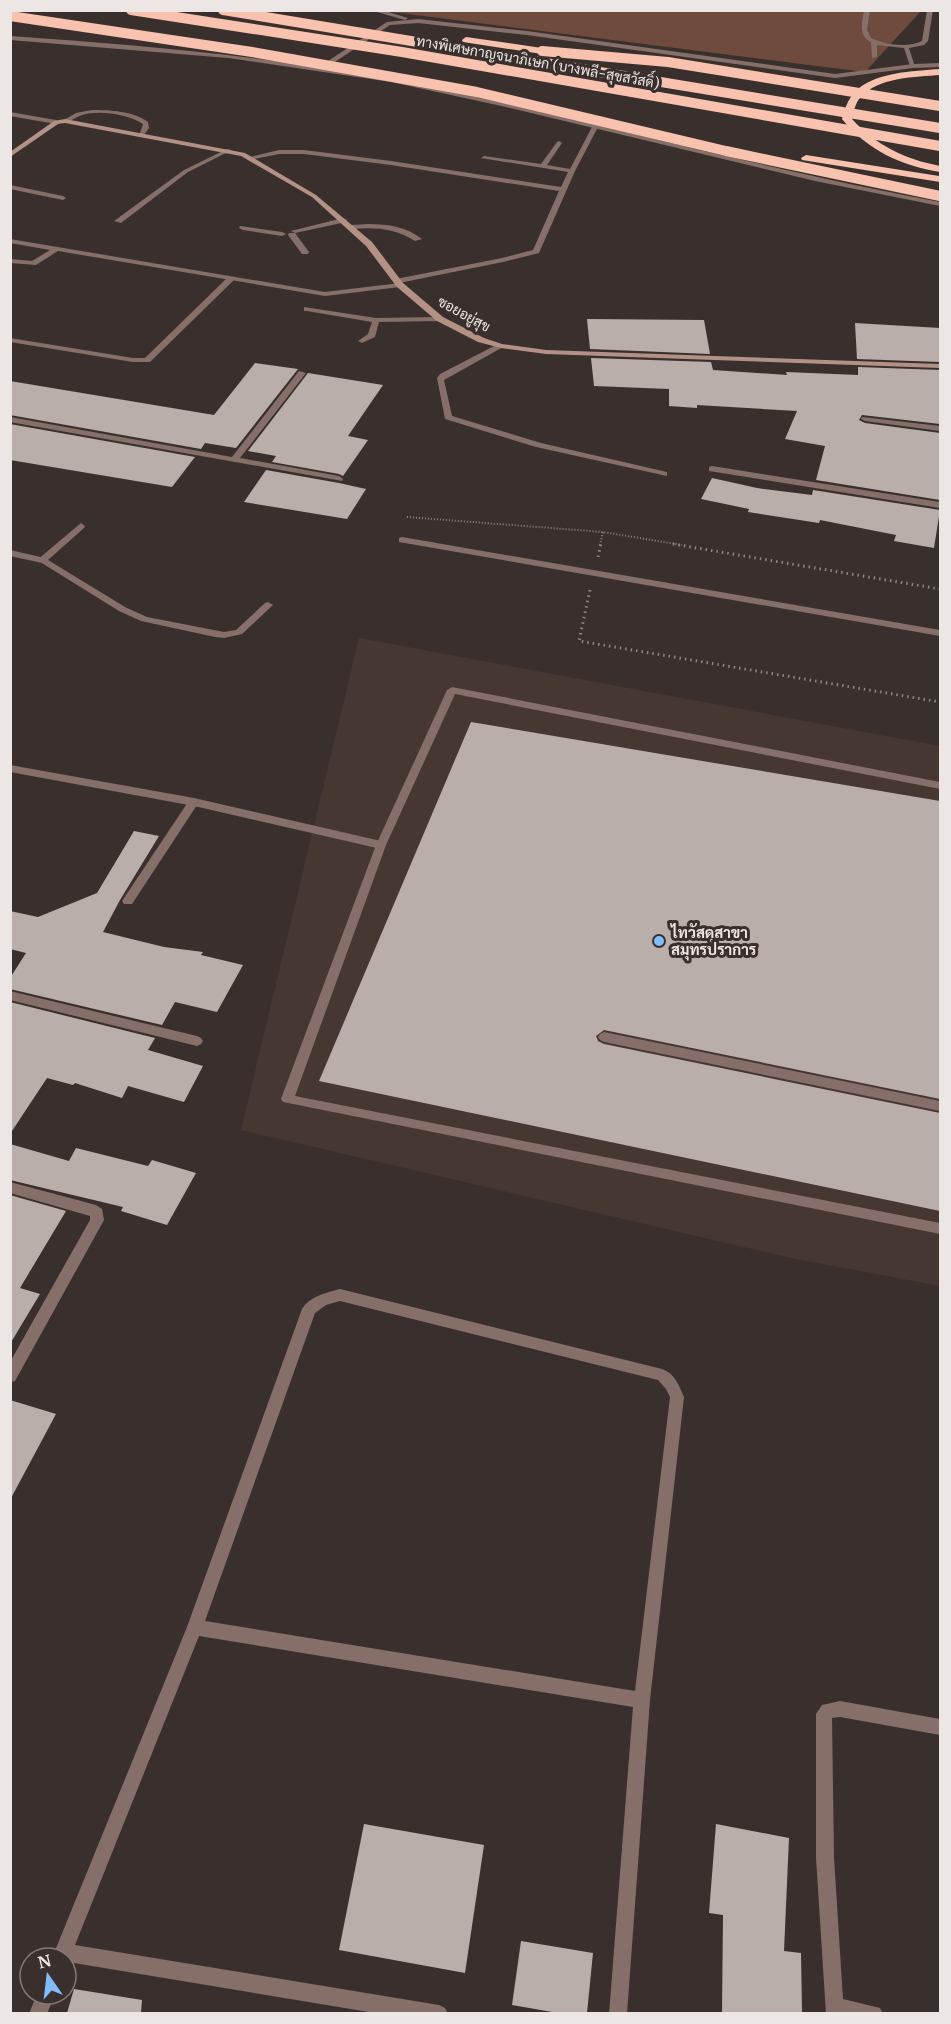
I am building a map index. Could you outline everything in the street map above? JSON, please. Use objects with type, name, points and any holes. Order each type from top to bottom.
[{"type":"highway","name":"ทางพิเศษกาญจนาภิเษก (บางพลี-สุขสวัสดิ์)","points":[[131,10],[402,52],[940,146]]},
{"type":"highway","name":"ทางพิเศษกาญจนาภิเษก (บางพลี-สุขสวัสดิ์)","points":[[223,10],[940,128]]},
{"type":"highway","points":[[283,10],[940,116]]},
{"type":"highway","points":[[10,16],[332,65],[477,92],[749,156],[940,196]]},
{"type":"highway","points":[[100,28],[167,30],[482,82]]},
{"type":"highway","points":[[542,51],[668,62],[940,106]]},
{"type":"highway","points":[[940,72],[901,76],[869,86],[853,99],[847,119],[872,145],[905,160],[940,169]]},
{"type":"highway","points":[[761,147],[806,158],[940,179]]},
{"type":"street","points":[[373,10],[418,21],[527,33],[835,76],[940,65]]},
{"type":"street","points":[[867,10],[864,32],[873,42],[874,57]]},
{"type":"street","points":[[873,42],[906,47],[922,44],[925,40],[930,10]]},
{"type":"street","points":[[318,70],[389,23],[418,21]]},
{"type":"street","points":[[10,38],[127,46],[224,56],[442,91],[725,159],[940,204]]},
{"type":"street","points":[[906,47],[914,66]]},
{"type":"street","points":[[65,121],[91,111],[138,118],[146,123],[146,128],[141,135]]},
{"type":"street","points":[[10,114],[56,122]]},
{"type":"street","name":"ซอยอยู่สุข","points":[[10,155],[56,122],[65,121],[229,150],[249,158],[314,196],[369,244],[399,283],[440,318],[481,340],[501,346],[546,352],[940,366]]},
{"type":"street","points":[[10,241],[325,294],[399,283],[536,251],[572,171],[595,127]]},
{"type":"street","points":[[543,167],[559,143]]},
{"type":"street","points":[[118,221],[186,171],[206,159],[229,150]]},
{"type":"street","points":[[249,158],[279,152],[304,152],[565,190]]},
{"type":"street","points":[[484,158],[572,171]]},
{"type":"street","points":[[10,187],[63,198]]},
{"type":"street","points":[[243,228],[282,234],[286,230],[294,233],[343,220]]},
{"type":"street","points":[[351,227],[386,225],[398,227],[418,239]]},
{"type":"street","points":[[294,233],[305,252]]},
{"type":"street","points":[[10,261],[33,263],[57,249]]},
{"type":"street","points":[[10,340],[133,360],[147,360],[231,279]]},
{"type":"street","points":[[307,309],[376,320],[440,318]]},
{"type":"street","points":[[362,341],[372,335],[376,320]]},
{"type":"street","points":[[501,346],[443,376],[440,380],[448,417],[539,445],[664,474]]},
{"type":"street","points":[[236,458],[302,373]]},
{"type":"street","points":[[10,419],[339,478]]},
{"type":"street","points":[[865,419],[940,429]]},
{"type":"street","points":[[712,469],[940,505]]},
{"type":"street","points":[[42,560],[81,526]]},
{"type":"street","points":[[402,540],[940,633]]},
{"type":"street","points":[[10,553],[42,560],[122,609],[144,619],[215,634],[239,632],[268,606]]},
{"type":"street","points":[[940,786],[452,690],[381,845],[287,1099],[940,1229]]},
{"type":"street","points":[[10,768],[194,802],[381,845]]},
{"type":"street","points":[[128,901],[194,802]]},
{"type":"street","points":[[10,995],[197,1041]]},
{"type":"street","points":[[604,1037],[940,1106]]},
{"type":"street","points":[[10,1186],[90,1209],[97,1213],[97,1220],[10,1376]]},
{"type":"street","points":[[66,1946],[195,1627],[309,1309],[322,1300],[340,1295],[662,1375],[671,1384],[677,1397],[642,1700],[618,2013]]},
{"type":"street","points":[[195,1627],[642,1700]]},
{"type":"street","points":[[874,2013],[835,2010],[825,1858],[824,1714],[840,1709],[940,1727]]},
{"type":"street","points":[[78,1957],[439,2013]]},
{"type":"path","points":[[407,517],[603,532],[940,589]]},
{"type":"path","points":[[596,565],[603,532]]},
{"type":"path","points":[[591,586],[579,641],[940,702]]},
{"type":"shaded area","points":[[384,11],[921,11],[865,72]]},
{"type":"shaded area","name":"ไทวัสดุสาขา สมุทรปราการ","points":[[359,638],[940,746],[940,1286],[791,1258],[241,1130]]},
{"type":"building","points":[[587,319],[704,320],[710,354],[590,349]]},
{"type":"building","points":[[855,323],[940,328],[940,362],[857,359]]},
{"type":"building","points":[[591,358],[711,362],[713,370],[787,375],[786,372],[858,375],[858,367],[940,370],[940,424],[862,415],[859,420],[865,423],[940,433],[940,500],[816,480],[825,446],[785,439],[797,411],[697,405],[697,408],[669,406],[669,389],[594,386]]},
{"type":"building","points":[[255,363],[298,369],[236,448],[205,443],[201,449],[10,415],[10,381],[214,415]]},
{"type":"building","points":[[308,373],[383,385],[348,436],[368,440],[343,476],[272,462],[276,456],[248,451]]},
{"type":"building","points":[[10,424],[195,457],[172,487],[10,460]]},
{"type":"building","points":[[266,470],[366,489],[347,519],[244,502]]},
{"type":"building","points":[[712,478],[757,488],[812,495],[813,490],[940,510],[934,548],[894,541],[896,535],[820,520],[819,523],[748,512],[749,509],[701,499]]},
{"type":"building","name":"ไทวัสดุสาขา สมุทรปราการ","points":[[471,722],[940,801],[940,1099],[604,1030],[596,1036],[598,1041],[604,1044],[940,1113],[940,1211],[319,1081]]},
{"type":"building","points":[[134,831],[159,836],[103,932],[164,947],[203,952],[201,955],[243,965],[217,1012],[175,1002],[162,1025],[10,989],[10,978],[26,953],[10,949],[10,911],[38,917],[97,893]]},
{"type":"building","points":[[10,1002],[155,1038],[148,1050],[203,1066],[184,1102],[128,1086],[122,1098],[75,1083],[73,1085],[47,1078],[10,1134]]},
{"type":"building","points":[[10,1144],[69,1161],[76,1148],[148,1166],[152,1160],[196,1173],[167,1225],[121,1211],[123,1207],[10,1180]]},
{"type":"building","points":[[10,1195],[66,1211],[20,1288],[40,1294],[10,1344]]},
{"type":"building","points":[[10,1400],[56,1414],[10,1500]]},
{"type":"building","points":[[364,1824],[484,1845],[465,1973],[339,1950]]},
{"type":"building","points":[[716,1824],[789,1838],[784,1951],[801,1953],[802,2013],[722,2013],[723,1915],[709,1913]]},
{"type":"building","points":[[521,1941],[593,1953],[587,2013],[558,2013],[512,2005]]},
{"type":"building","points":[[78,1990],[142,2000],[141,2013],[67,2013],[69,2006],[78,2006]]},
{"type":"place","name":"ไทวัสดุสาขา สมุทรปราการ","points":[[659,941]]}]
